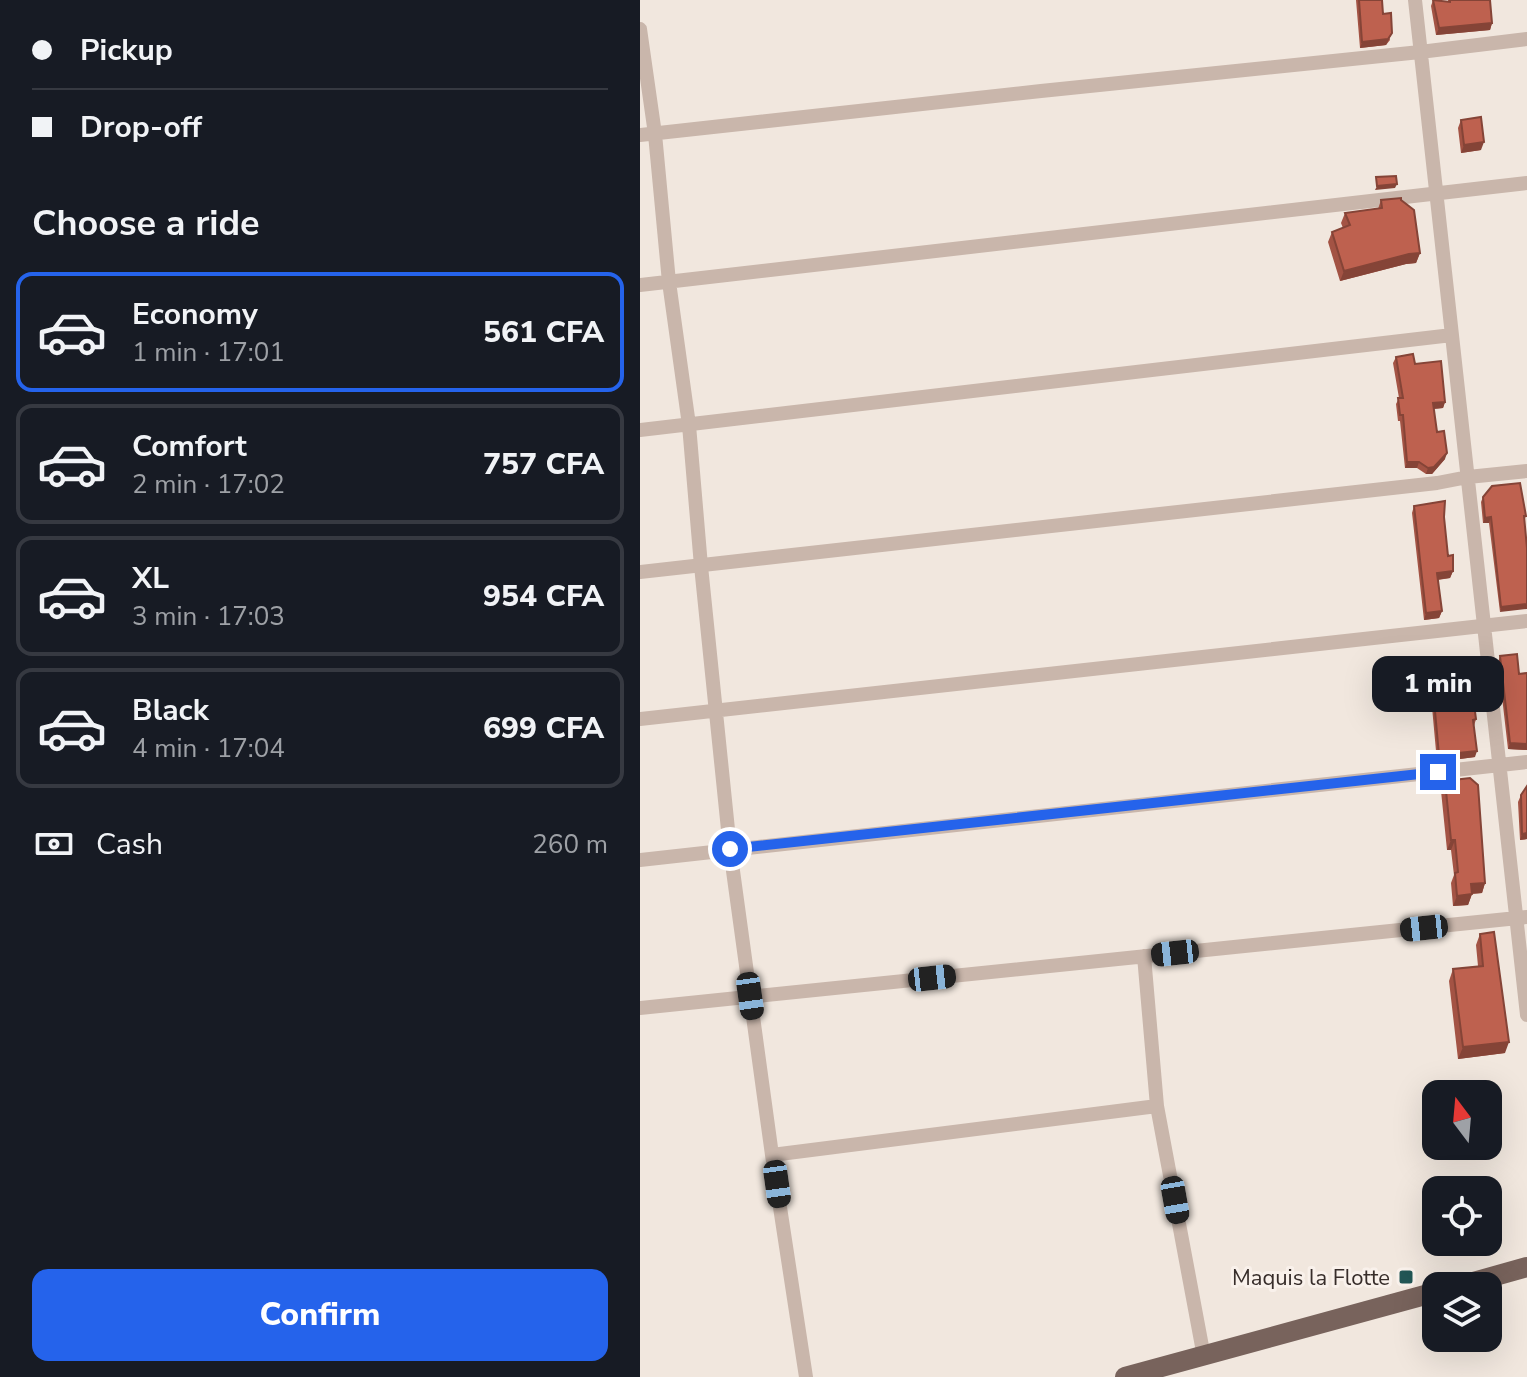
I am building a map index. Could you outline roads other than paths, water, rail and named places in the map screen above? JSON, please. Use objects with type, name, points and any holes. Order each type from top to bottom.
[{"type":"main road","points":[[1502,1274],[1527,1267]]},
{"type":"main road","points":[[1125,1377],[1153,1374],[1422,1296]]},
{"type":"street","points":[[1415,0],[1483,626],[1522,918],[1527,1015]]},
{"type":"street","points":[[640,29],[648,134],[689,425],[730,849],[806,1377]]},
{"type":"street","points":[[648,134],[1527,39]]},
{"type":"street","points":[[640,285],[1527,183]]},
{"type":"street","points":[[640,430],[1452,335]]},
{"type":"street","points":[[640,572],[1527,471]]},
{"type":"street","points":[[640,719],[1527,621]]},
{"type":"street","points":[[640,860],[1527,762]]},
{"type":"street","points":[[640,1008],[1522,918]]},
{"type":"street","points":[[1144,956],[1157,1106],[1204,1357]]},
{"type":"street","points":[[772,1155],[1157,1106]]},
{"type":"place","name":"Maquis la Flotte","points":[[1406,1277]]}]
